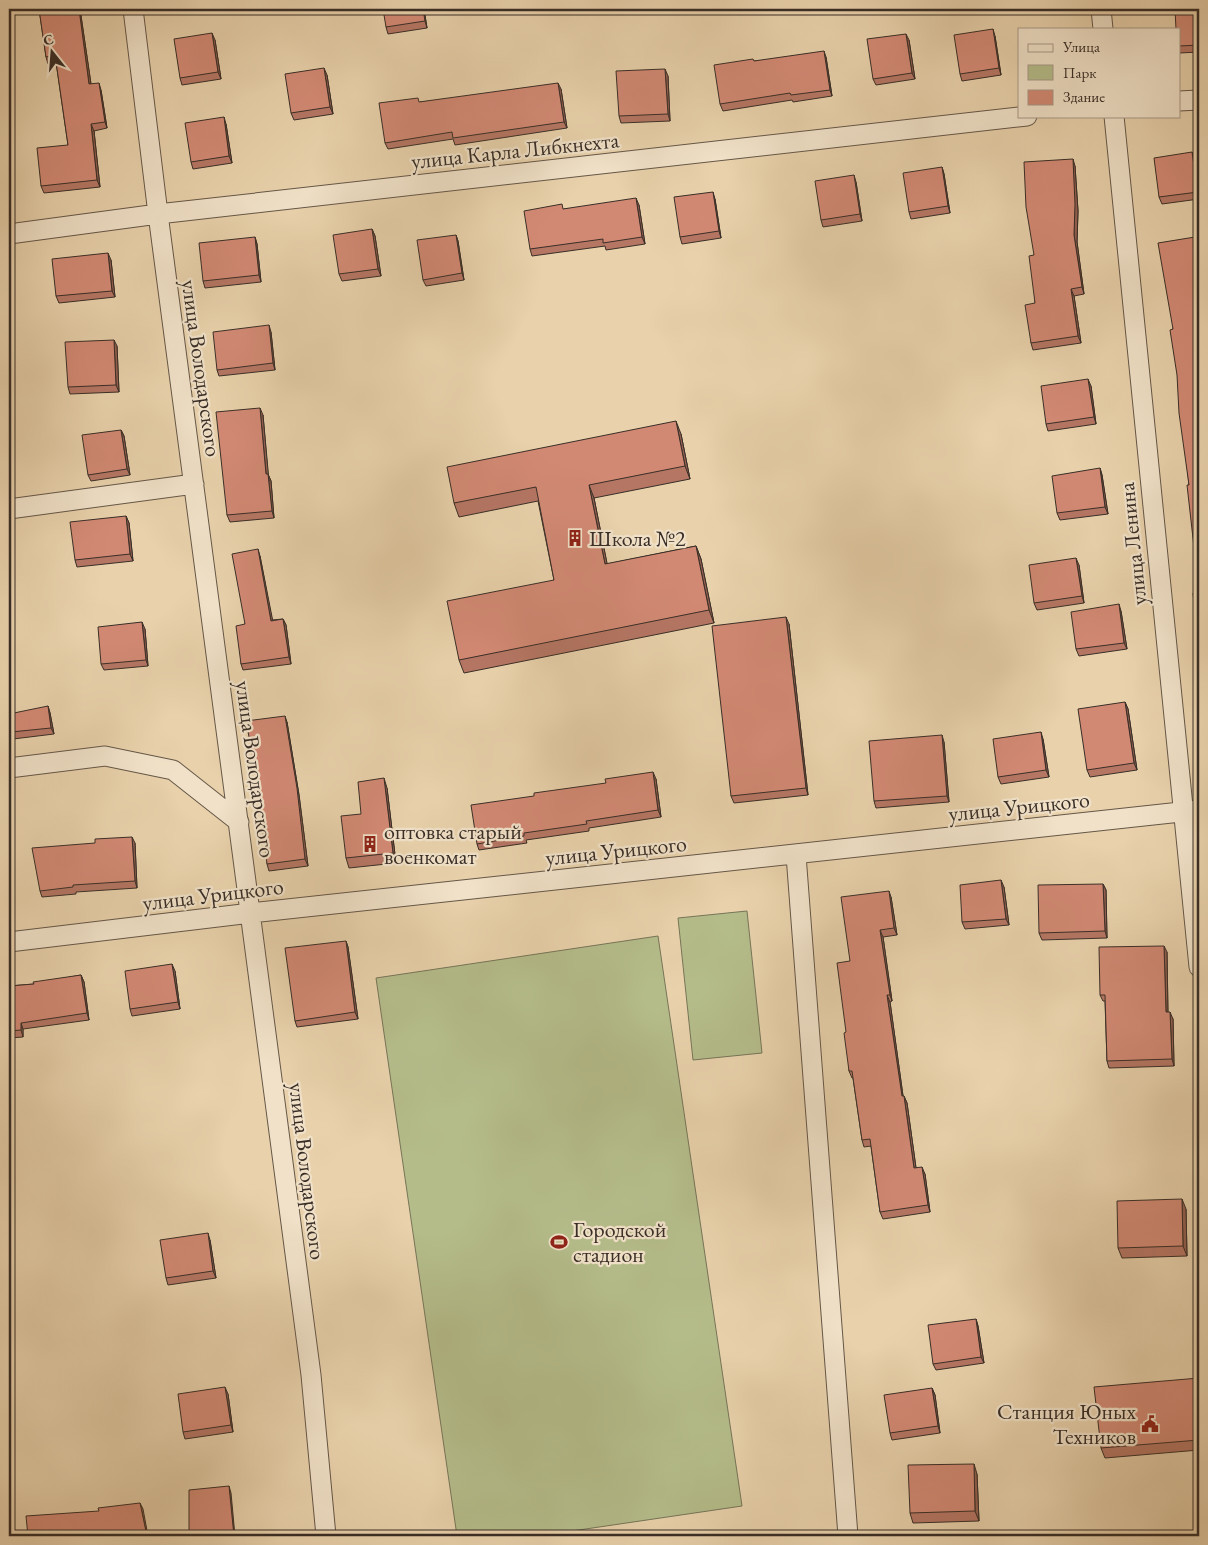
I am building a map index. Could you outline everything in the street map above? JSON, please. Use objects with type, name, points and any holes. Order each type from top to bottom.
[{"type":"street","name":"улица Володарского","points":[[133,9],[158,214],[311,1375],[326,1536]]},
{"type":"street","points":[[1101,9],[1103,28]]},
{"type":"street","points":[[1180,101],[1199,100]]},
{"type":"street","name":"улица Карла Либкнехта","points":[[9,234],[158,214],[1018,117]]},
{"type":"street","name":"улица Ленина","points":[[1114,118],[1191,811],[1199,967]]},
{"type":"street","points":[[9,509],[194,484]]},
{"type":"street","points":[[9,768],[105,756],[173,770],[239,822]]},
{"type":"street","name":"улица Урицкого","points":[[9,942],[251,913],[1191,811]]},
{"type":"street","points":[[796,855],[848,1536]]},
{"type":"green space","points":[[747,911],[762,1053],[693,1060],[678,918]]},
{"type":"green space","name":"Городской стадион","points":[[658,936],[742,1506],[538,1536],[457,1536],[376,978]]},
{"type":"building","points":[[39,9],[79,9],[89,84],[99,83],[105,122],[91,124],[97,180],[41,186],[37,148],[68,145],[55,55],[46,57]]},
{"type":"building","points":[[383,9],[423,9],[425,21],[386,27]]},
{"type":"building","points":[[1175,9],[1199,9],[1199,45],[1180,46],[1180,28],[1176,28]]},
{"type":"building","points":[[993,29],[999,68],[960,74],[954,35]]},
{"type":"building","points":[[212,33],[218,72],[180,78],[174,39]]},
{"type":"building","points":[[906,34],[912,73],[873,79],[867,39]]},
{"type":"building","points":[[824,51],[830,90],[791,95],[790,93],[720,104],[714,65]]},
{"type":"building","points":[[324,68],[330,107],[291,113],[285,74]]},
{"type":"building","points":[[665,69],[668,114],[619,116],[616,71]]},
{"type":"building","points":[[558,83],[564,122],[453,138],[452,132],[385,143],[379,103],[418,98],[419,102]]},
{"type":"building","points":[[224,117],[229,156],[191,162],[185,123]]},
{"type":"building","points":[[1192,152],[1198,192],[1159,197],[1154,158]]},
{"type":"building","points":[[1073,159],[1074,235],[1082,287],[1071,289],[1078,336],[1031,343],[1025,305],[1035,303],[1029,256],[1034,255],[1026,207],[1024,162]]},
{"type":"building","points":[[942,167],[948,206],[909,212],[903,173]]},
{"type":"building","points":[[854,175],[860,214],[821,220],[815,181]]},
{"type":"building","points":[[713,192],[719,231],[680,237],[674,197]]},
{"type":"building","points":[[636,198],[642,237],[603,243],[603,239],[530,249],[524,211],[562,204],[563,209]]},
{"type":"building","points":[[372,229],[378,269],[339,274],[333,235]]},
{"type":"building","points":[[456,235],[462,273],[423,280],[417,240]]},
{"type":"building","points":[[255,237],[259,275],[203,281],[199,243]]},
{"type":"building","points":[[1195,237],[1199,263],[1199,556],[1195,556],[1187,485],[1189,485],[1179,413],[1177,375],[1170,330],[1173,329],[1158,243]]},
{"type":"building","points":[[108,253],[112,291],[56,296],[52,259]]},
{"type":"building","points":[[269,325],[273,363],[217,370],[213,332]]},
{"type":"building","points":[[114,340],[116,385],[68,387],[65,342]]},
{"type":"building","points":[[1088,379],[1094,417],[1046,424],[1041,386]]},
{"type":"building","points":[[260,408],[266,474],[268,474],[272,511],[227,515],[216,412]]},
{"type":"building","name":"Школа №2","points":[[676,421],[685,466],[589,485],[605,564],[696,546],[709,610],[459,660],[447,601],[554,580],[536,487],[454,503],[447,467]]},
{"type":"building","points":[[121,430],[127,469],[88,475],[82,435]]},
{"type":"building","points":[[1100,468],[1105,507],[1057,513],[1052,476]]},
{"type":"building","points":[[126,516],[130,554],[75,560],[70,522]]},
{"type":"building","points":[[258,549],[271,621],[283,619],[289,657],[241,664],[236,626],[245,624],[232,554]]},
{"type":"building","points":[[1076,558],[1082,596],[1034,603],[1029,565]]},
{"type":"building","points":[[1199,592],[1199,654],[1193,593]]},
{"type":"building","points":[[1119,604],[1124,643],[1076,649],[1071,612]]},
{"type":"building","points":[[786,617],[806,788],[731,796],[712,626]]},
{"type":"building","points":[[142,622],[146,660],[101,664],[98,627]]},
{"type":"building","points":[[1125,702],[1134,763],[1087,770],[1078,709]]},
{"type":"building","points":[[48,706],[51,728],[11,732],[9,714]]},
{"type":"building","points":[[285,716],[297,788],[305,859],[267,864],[255,769],[246,721]]},
{"type":"building","points":[[1041,732],[1046,770],[998,777],[993,739]]},
{"type":"building","points":[[942,735],[947,796],[874,801],[869,741]]},
{"type":"building","points":[[653,772],[658,810],[586,821],[587,824],[524,833],[524,836],[477,844],[471,805],[534,796],[534,793],[606,783],[605,779]]},
{"type":"building","name":"оптовка старый военкомат","points":[[384,778],[393,853],[346,858],[341,816],[361,814],[358,782]]},
{"type":"building","points":[[132,837],[135,881],[73,885],[73,887],[40,891],[32,848],[95,843],[95,839]]},
{"type":"building","points":[[1001,880],[1006,919],[962,922],[960,885]]},
{"type":"building","points":[[1103,884],[1105,931],[1039,933],[1038,885]]},
{"type":"building","points":[[889,891],[894,928],[880,930],[890,995],[887,995],[914,1168],[922,1167],[928,1205],[880,1212],[870,1139],[862,1140],[852,1071],[849,1071],[837,963],[850,961],[841,897]]},
{"type":"building","points":[[346,941],[355,1012],[295,1021],[285,948]]},
{"type":"building","points":[[1164,946],[1166,1012],[1170,1012],[1172,1059],[1107,1061],[1105,995],[1100,995],[1099,947]]},
{"type":"building","points":[[172,964],[178,1002],[130,1009],[125,971]]},
{"type":"building","points":[[81,975],[87,1013],[21,1023],[21,1030],[9,1031],[9,986],[34,984],[33,982]]},
{"type":"building","points":[[1182,1199],[1183,1246],[1118,1248],[1117,1201]]},
{"type":"building","points":[[208,1233],[213,1271],[166,1278],[160,1240]]},
{"type":"building","points":[[976,1319],[981,1357],[933,1364],[928,1325]]},
{"type":"building","name":"Станция Юных Техников","points":[[1199,1378],[1199,1440],[1101,1448],[1094,1387]]},
{"type":"building","points":[[225,1387],[231,1425],[183,1432],[178,1394]]},
{"type":"building","points":[[932,1388],[938,1426],[890,1433],[884,1395]]},
{"type":"building","points":[[974,1464],[975,1511],[910,1513],[908,1465]]},
{"type":"building","points":[[229,1486],[234,1536],[189,1536],[189,1490]]},
{"type":"building","points":[[140,1503],[147,1536],[28,1536],[26,1516],[99,1511],[98,1508]]},
{"type":"place","name":"Школа №2","points":[[575,538]]},
{"type":"place","name":"оптовка старый военкомат","points":[[370,844]]},
{"type":"place","name":"Городской стадион","points":[[559,1242]]},
{"type":"place","name":"Станция Юных Техников","points":[[1150,1424]]}]
